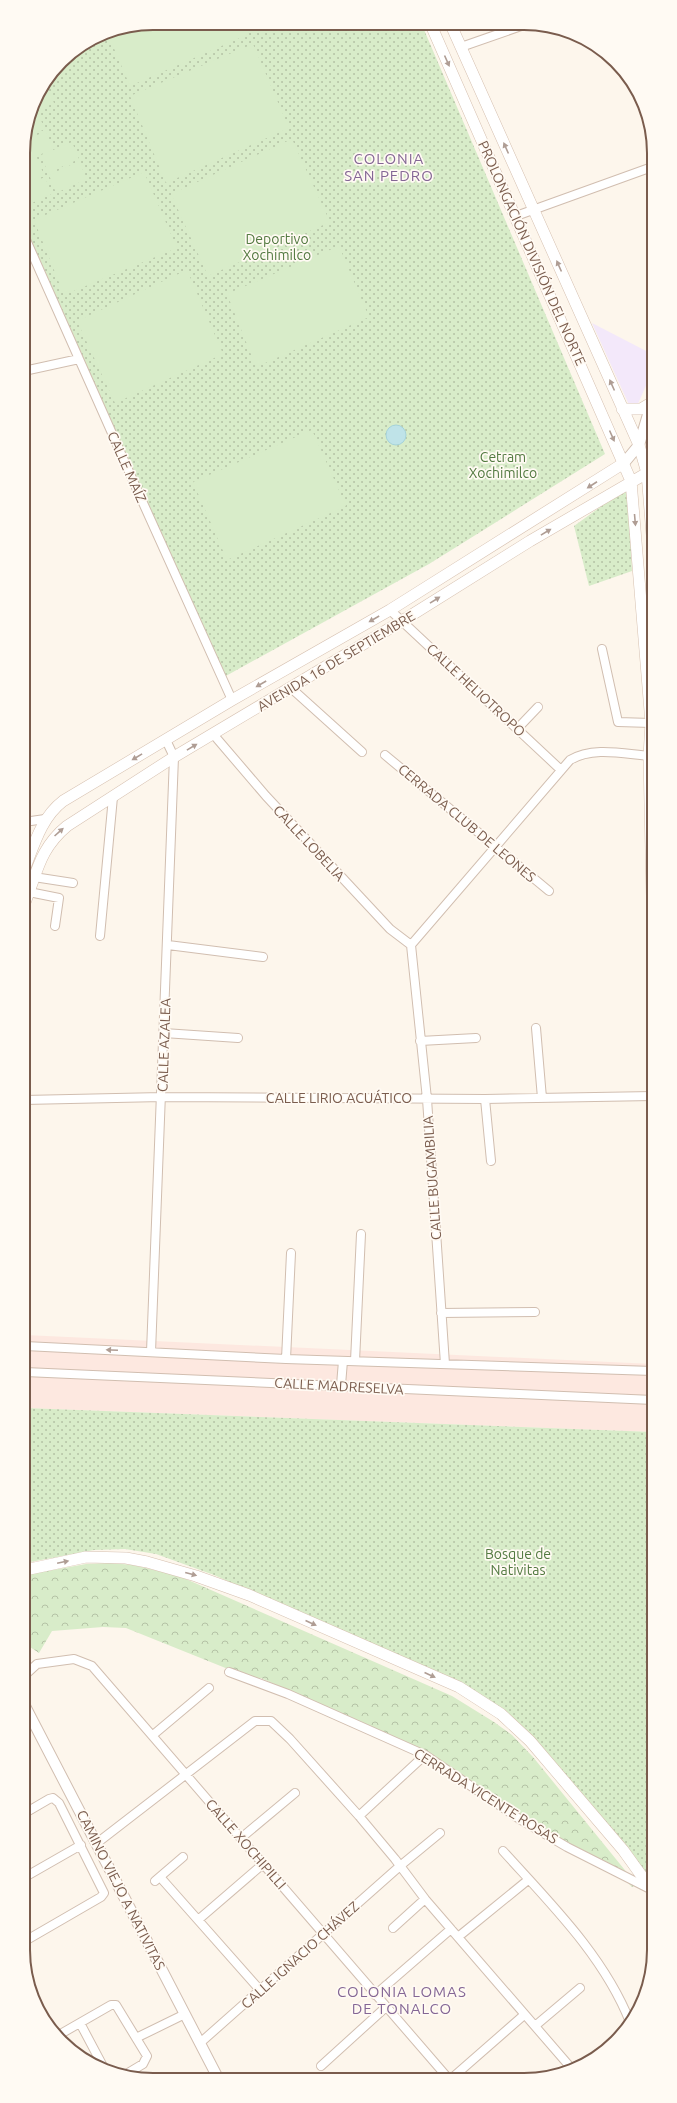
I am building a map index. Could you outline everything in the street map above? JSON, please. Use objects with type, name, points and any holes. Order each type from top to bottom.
[{"type":"main road","name":"PROLONGACIÓN DIVISIÓN DEL NORTE","points":[[433,30],[631,481],[640,580],[647,633]]},
{"type":"main road","name":"PROLONGACIÓN DIVISIÓN DEL NORTE","points":[[453,30],[647,465]]},
{"type":"main road","points":[[496,171],[513,162]]},
{"type":"main road","points":[[622,409],[641,409],[647,405]]},
{"type":"main road","name":"AVENIDA 16 DE SEPTIEMBRE","points":[[33,855],[45,819],[53,808],[63,801],[232,700],[390,610],[624,464]]},
{"type":"main road","name":"AVENIDA 16 DE SEPTIEMBRE","points":[[33,855],[67,826],[174,757],[402,621],[530,541],[631,481],[647,473]]},
{"type":"main road","points":[[523,528],[530,541]]},
{"type":"main road","points":[[473,558],[480,571]]},
{"type":"main road","points":[[640,580],[647,580]]},
{"type":"main road","points":[[30,889],[34,877],[33,855]]},
{"type":"main road","points":[[30,1569],[86,1557],[126,1558],[147,1562],[196,1576],[248,1596],[459,1687],[501,1714],[530,1741],[623,1850],[647,1883]]},
{"type":"street","points":[[461,47],[510,30]]},
{"type":"street","points":[[516,216],[533,208],[647,169]]},
{"type":"street","name":"CALLE MAÍZ","points":[[30,249],[232,700]]},
{"type":"street","points":[[30,370],[78,359]]},
{"type":"street","points":[[624,464],[639,445],[647,416]]},
{"type":"street","name":"CALLE HELIOTROPO","points":[[390,610],[561,770]]},
{"type":"street","points":[[602,649],[618,722],[647,722]]},
{"type":"street","points":[[291,688],[362,752]]},
{"type":"street","points":[[517,729],[538,707]]},
{"type":"street","name":"CALLE LOBELIA","points":[[213,734],[266,796],[390,929],[411,945]]},
{"type":"street","name":"CALLE AZALEA","points":[[151,1352],[168,945],[174,757],[166,740]]},
{"type":"street","points":[[411,945],[570,760],[580,754],[598,752],[647,756]]},
{"type":"street","name":"CERRADA CLUB DE LEONES","points":[[385,755],[549,891]]},
{"type":"street","points":[[100,936],[112,797]]},
{"type":"street","points":[[30,821],[45,819]]},
{"type":"street","points":[[34,877],[73,883]]},
{"type":"street","points":[[30,892],[58,898],[55,926]]},
{"type":"street","points":[[168,945],[263,957]]},
{"type":"street","name":"CALLE BUGAMBILIA","points":[[411,945],[427,1099],[445,1364]]},
{"type":"street","points":[[536,1028],[542,1098]]},
{"type":"street","points":[[164,1033],[238,1038]]},
{"type":"street","points":[[420,1041],[476,1038]]},
{"type":"street","name":"CALLE LIRIO ACUÁTICO","points":[[30,1100],[162,1097],[485,1099],[647,1096]]},
{"type":"street","points":[[485,1099],[491,1161]]},
{"type":"street","points":[[355,1361],[361,1234]]},
{"type":"street","points":[[286,1358],[291,1253]]},
{"type":"street","points":[[442,1314],[535,1312]]},
{"type":"street","name":"CALLE MADRESELVA","points":[[30,1346],[343,1361],[647,1371]]},
{"type":"street","points":[[341,1386],[343,1361]]},
{"type":"street","name":"CALLE MADRESELVA","points":[[30,1372],[341,1386],[499,1395],[647,1400]]},
{"type":"street","name":"CALLE XOCHIPILLI","points":[[30,1670],[37,1664],[74,1659],[92,1666],[444,2073]]},
{"type":"street","name":"CERRADA VICENTE ROSAS","points":[[229,1672],[288,1694],[425,1755],[521,1820],[567,1847],[647,1888]]},
{"type":"street","points":[[153,1735],[209,1688]]},
{"type":"street","name":"CAMINO VIEJO A NATIVITAS","points":[[30,1715],[215,2073]]},
{"type":"street","points":[[97,1843],[255,1721],[271,1721],[290,1739],[359,1816],[400,1866],[425,1900],[568,2064]]},
{"type":"street","points":[[359,1816],[425,1755]]},
{"type":"street","points":[[241,1838],[295,1793]]},
{"type":"street","points":[[30,1810],[53,1798],[59,1803],[104,1893],[101,1897],[30,1938]]},
{"type":"street","name":"CALLE IGNACIO CHÁVEZ","points":[[200,2043],[400,1866],[440,1833]]},
{"type":"street","points":[[30,1874],[81,1845]]},
{"type":"street","points":[[503,1851],[577,1935],[619,1996],[627,2015]]},
{"type":"street","points":[[183,1857],[158,1879],[198,1920],[260,1990]]},
{"type":"street","points":[[198,1920],[263,1864]]},
{"type":"street","points":[[458,1937],[528,1880]]},
{"type":"street","points":[[393,1928],[425,1900]]},
{"type":"street","points":[[376,1995],[451,1929]]},
{"type":"street","points":[[534,2026],[580,1988]]},
{"type":"street","points":[[63,2033],[111,2005],[116,2005],[147,2056],[146,2061],[130,2071]]},
{"type":"street","points":[[321,2066],[386,2007]]},
{"type":"street","points":[[136,2038],[185,2014]]},
{"type":"street","points":[[458,2073],[524,2015]]},
{"type":"street","points":[[80,2023],[100,2060]]},
{"type":"shaded area","points":[[592,323],[647,351],[647,383],[637,406],[630,407]]},
{"type":"shaded area","points":[[30,1335],[647,1364],[647,1432],[30,1408]]},
{"type":"green space","name":"Deportivo Xochimilco","points":[[153,30],[424,30],[605,454],[429,564],[224,677],[30,238],[30,145],[34,121],[39,106],[51,85],[72,61],[85,51],[106,39],[121,34]]},
{"type":"green space","points":[[153,30],[247,30],[249,34],[130,86],[110,38],[137,31]]},
{"type":"green space","points":[[253,44],[289,128],[166,183],[130,96]]},
{"type":"green space","points":[[48,90],[54,103],[38,110]]},
{"type":"green space","points":[[37,112],[45,129],[31,135]]},
{"type":"green space","points":[[46,131],[53,149],[30,159],[31,138]]},
{"type":"green space","points":[[292,139],[330,222],[208,276],[171,194]]},
{"type":"green space","points":[[72,142],[79,159],[48,173],[41,155]]},
{"type":"green space","points":[[37,158],[44,175],[30,182],[30,161]]},
{"type":"green space","points":[[79,161],[87,179],[56,193],[49,175]]},
{"type":"green space","points":[[144,172],[177,248],[64,295],[34,220]]},
{"type":"green space","points":[[45,177],[52,194],[30,204],[30,183]]},
{"type":"green space","points":[[339,246],[369,317],[256,367],[227,294]]},
{"type":"green space","points":[[187,270],[223,354],[115,403],[77,321]]},
{"type":"green space","points":[[312,430],[346,506],[227,560],[193,482]]},
{"type":"green space","points":[[628,487],[632,571],[589,586],[574,526]]},
{"type":"green space","name":"Bosque de Nativitas","points":[[30,1408],[647,1432],[647,1875],[612,1829],[473,1690],[214,1575],[156,1554],[125,1549],[94,1550],[30,1562]]},
{"type":"green space","points":[[111,1563],[133,1565],[179,1576],[452,1696],[512,1735],[533,1757],[637,1885],[632,1887],[625,1880],[560,1847],[512,1815],[476,1784],[422,1749],[355,1719],[351,1727],[292,1700],[296,1694],[261,1678],[257,1679],[228,1669],[126,1628],[103,1627],[52,1631],[39,1653],[30,1647],[30,1574],[86,1564]]},
{"type":"water","points":[[396,425],[403,428],[406,435],[403,442],[396,445],[389,442],[386,435],[389,428]]},
{"type":"district","name":"COLONIA SAN PEDRO","points":[[389,166]]},
{"type":"district","name":"COLONIA LOMAS DE TONALCO","points":[[402,2000]]},
{"type":"park label","name":"Cetram Xochimilco","points":[[503,466]]}]
